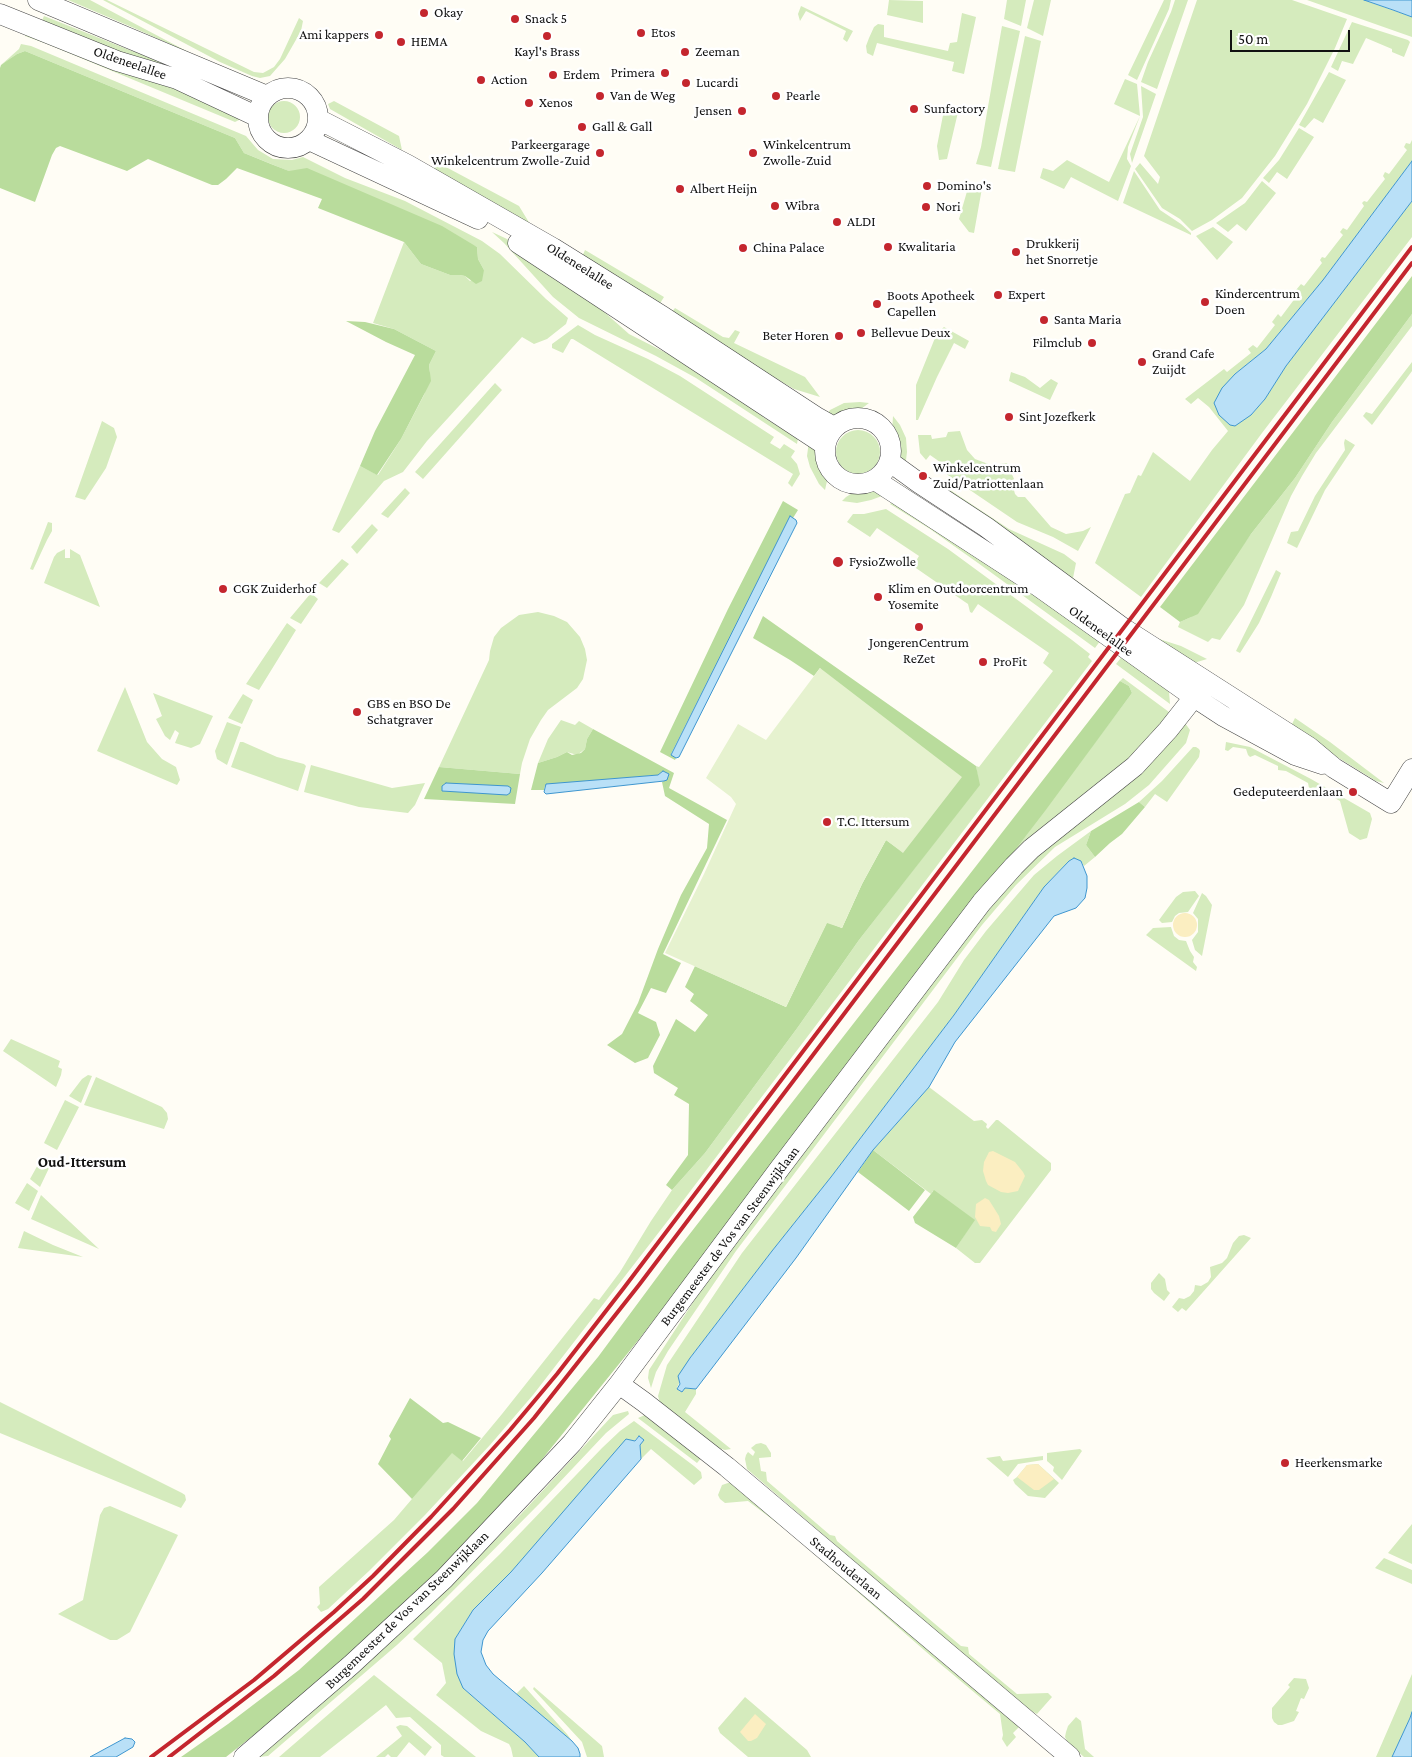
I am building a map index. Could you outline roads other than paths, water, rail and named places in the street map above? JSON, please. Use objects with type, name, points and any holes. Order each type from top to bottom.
[{"type":"street","name":"Oldeneelallee","points":[[38,0],[267,96]]},
{"type":"street","name":"Oldeneelallee","points":[[0,14],[117,61],[177,79],[258,116]]},
{"type":"street","points":[[289,88],[304,92],[313,102],[318,119],[315,130],[309,140],[291,148],[280,147],[271,143],[264,136],[259,127],[258,116],[260,106],[267,96],[277,90],[289,88]]},
{"type":"street","name":"Oldeneelallee","points":[[318,119],[408,165],[553,248],[662,316],[834,428]]},
{"type":"street","name":"Oldeneelallee","points":[[309,140],[495,227],[825,446]]},
{"type":"street","points":[[853,418],[864,418],[874,422],[881,428],[890,444],[891,453],[890,462],[884,472],[875,480],[865,484],[853,484],[842,481],[832,472],[826,459],[825,446],[828,436],[834,428],[843,421],[853,418]]},
{"type":"street","name":"Oldeneelallee","points":[[890,462],[986,527],[1123,628],[1309,747],[1334,768],[1391,803],[1412,769]]},
{"type":"street","name":"Oldeneelallee","points":[[875,480],[1038,586],[1223,716],[1295,755],[1334,768]]},
{"type":"street","name":"Burgemeester de Vos van Steenwijklaan","points":[[244,1757],[351,1665],[444,1579],[572,1443],[619,1384],[785,1160],[982,902],[1031,849],[1135,766],[1168,730],[1194,697]]},
{"type":"street","name":"Stadhouderlaan","points":[[619,1384],[727,1467],[1070,1757]]},
{"type":"water","points":[[1364,0],[1412,0],[1412,17],[1393,10]]},
{"type":"water","points":[[1412,161],[1412,201],[1286,366],[1265,399],[1251,415],[1235,426],[1230,425],[1219,415],[1214,403],[1222,388],[1235,374],[1266,349],[1323,280]]},
{"type":"water","points":[[790,516],[797,523],[679,757],[676,758],[671,755]]},
{"type":"water","points":[[663,771],[669,774],[667,780],[664,781],[546,794],[544,792],[546,784],[658,775]]},
{"type":"water","points":[[446,783],[508,786],[511,788],[510,793],[507,795],[442,791],[442,786]]},
{"type":"water","points":[[1074,858],[1081,861],[1087,876],[1085,898],[1076,908],[1054,916],[955,1042],[929,1087],[873,1150],[796,1258],[696,1389],[685,1388],[682,1392],[677,1389],[680,1384],[678,1376],[690,1358],[954,1015],[1044,887]]},
{"type":"water","points":[[639,1436],[644,1440],[640,1445],[641,1459],[542,1573],[488,1631],[483,1640],[481,1652],[486,1665],[493,1674],[572,1741],[580,1754],[580,1757],[539,1757],[525,1742],[463,1688],[457,1674],[454,1654],[455,1639],[473,1610],[511,1572],[626,1439],[635,1441]]},
{"type":"water","points":[[1412,1712],[1412,1757],[1392,1757],[1410,1718]]},
{"type":"water","points":[[125,1738],[132,1739],[135,1742],[133,1747],[116,1757],[90,1757]]},
{"type":"railway","points":[[151,1757],[254,1680],[373,1576],[431,1517],[510,1430],[557,1374],[1412,247]]},
{"type":"railway","points":[[169,1757],[274,1676],[363,1599],[453,1509],[534,1418],[639,1285],[1412,263]]},
{"type":"place","name":"Okay","points":[[424,13]]},
{"type":"place","name":"Snack 5","points":[[515,19]]},
{"type":"place","name":"Etos","points":[[641,33]]},
{"type":"place","name":"Ami kappers","points":[[379,35]]},
{"type":"place","name":"Kayl's Brass","points":[[547,36]]},
{"type":"place","name":"HEMA","points":[[401,42]]},
{"type":"place","name":"Zeeman","points":[[685,52]]},
{"type":"place","name":"Primera","points":[[665,73]]},
{"type":"place","name":"Erdem","points":[[553,75]]},
{"type":"place","name":"Action","points":[[481,80]]},
{"type":"place","name":"Lucardi","points":[[686,83]]},
{"type":"place","name":"Van de Weg","points":[[600,96]]},
{"type":"place","name":"Pearle","points":[[776,96]]},
{"type":"place","name":"Xenos","points":[[529,103]]},
{"type":"place","name":"Sunfactory","points":[[914,109]]},
{"type":"place","name":"Jensen","points":[[742,111]]},
{"type":"place","name":"Gall & Gall","points":[[582,127]]},
{"type":"place","name":"Parkeergarage Winkelcentrum Zwolle-Zuid","points":[[600,153]]},
{"type":"place","name":"Winkelcentrum Zwolle-Zuid","points":[[753,153]]},
{"type":"place","name":"Domino's","points":[[927,186]]},
{"type":"place","name":"Albert Heijn","points":[[680,189]]},
{"type":"place","name":"Wibra","points":[[775,206]]},
{"type":"place","name":"Nori","points":[[926,207]]},
{"type":"place","name":"ALDI","points":[[837,222]]},
{"type":"place","name":"Kwalitaria","points":[[888,247]]},
{"type":"place","name":"China Palace","points":[[743,248]]},
{"type":"place","name":"Drukkerij het Snorretje","points":[[1016,252]]},
{"type":"place","name":"Expert","points":[[998,295]]},
{"type":"place","name":"Kindercentrum Doen","points":[[1205,302]]},
{"type":"place","name":"Boots Apotheek Capellen","points":[[877,304]]},
{"type":"place","name":"Santa Maria","points":[[1044,320]]},
{"type":"place","name":"Bellevue Deux","points":[[861,333]]},
{"type":"place","name":"Beter Horen","points":[[839,336]]},
{"type":"place","name":"Filmclub","points":[[1092,343]]},
{"type":"place","name":"Grand Cafe Zuijdt","points":[[1142,362]]},
{"type":"place","name":"Sint Jozefkerk","points":[[1009,417]]},
{"type":"place","name":"Winkelcentrum Zuid/Patriottenlaan","points":[[923,476]]},
{"type":"place","name":"FysioZwolle","points":[[838,562]]},
{"type":"place","name":"CGK Zuiderhof","points":[[223,589]]},
{"type":"place","name":"Klim en Outdoorcentrum Yosemite","points":[[878,597]]},
{"type":"place","name":"JongerenCentrum ReZet","points":[[919,627]]},
{"type":"place","name":"ProFit","points":[[983,662]]},
{"type":"place","name":"GBS en BSO De Schatgraver","points":[[357,712]]},
{"type":"place","name":"Gedeputeerdenlaan","points":[[1353,792]]},
{"type":"place","name":"T.C. Ittersum","points":[[827,822]]},
{"type":"place","name":"Heerkensmarke","points":[[1285,1463]]},
{"type":"district","name":"Oud-Ittersum","points":[[82,1162]]}]
